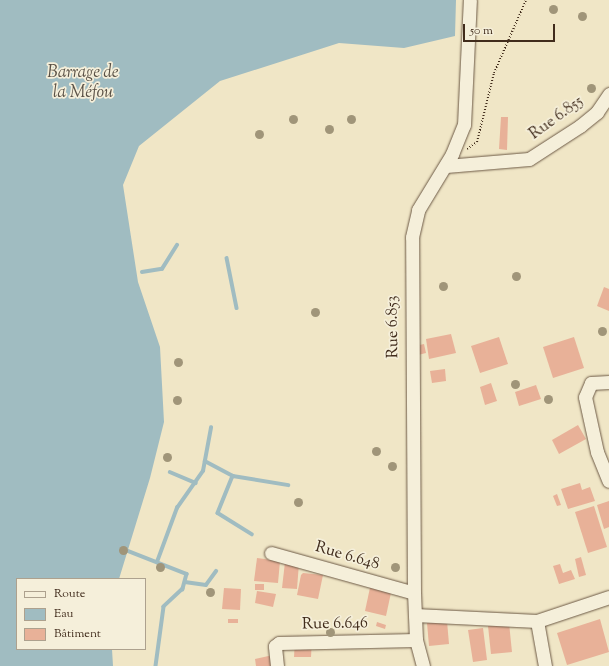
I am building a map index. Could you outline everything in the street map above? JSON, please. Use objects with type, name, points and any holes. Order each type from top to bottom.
[{"type":"street","name":"Rue 6.853","points":[[423,666],[416,640],[414,594],[412,237],[418,210],[446,166],[464,125],[470,0]]},
{"type":"street","name":"Rue 6.855","points":[[446,166],[529,159],[580,126],[597,112],[609,94]]},
{"type":"street","points":[[609,382],[591,383],[586,389],[585,397],[597,452],[609,481]]},
{"type":"street","name":"Rue 6.648","points":[[272,553],[414,594]]},
{"type":"street","points":[[415,615],[537,621],[609,597]]},
{"type":"street","points":[[537,621],[545,666]]},
{"type":"street","name":"Rue 6.646","points":[[277,666],[275,646],[279,643],[416,640]]},
{"type":"path","points":[[452,154],[469,148],[477,142],[494,74],[526,0]]},
{"type":"water","name":"Barrage de la Méfou","points":[[0,0],[456,0],[455,36],[404,48],[339,43],[220,81],[139,146],[123,185],[138,282],[160,347],[164,422],[150,478],[119,578],[16,578],[16,650],[112,650],[113,666],[0,666]]},
{"type":"building","points":[[501,117],[508,117],[507,150],[499,149]]},
{"type":"building","points":[[604,287],[609,289],[609,311],[597,306]]},
{"type":"building","points":[[451,334],[456,353],[429,359],[426,339]]},
{"type":"building","points":[[499,337],[508,364],[480,373],[471,346]]},
{"type":"building","points":[[574,337],[584,368],[553,378],[543,347]]},
{"type":"building","points":[[424,344],[426,353],[418,355],[415,346]]},
{"type":"building","points":[[445,369],[446,381],[432,383],[430,371]]},
{"type":"building","points":[[491,383],[497,401],[485,405],[480,387]]},
{"type":"building","points":[[536,385],[541,399],[519,406],[515,392]]},
{"type":"building","points":[[578,425],[586,439],[559,454],[552,440]]},
{"type":"building","points":[[580,483],[582,490],[590,487],[595,501],[568,509],[561,489]]},
{"type":"building","points":[[557,494],[561,505],[557,506],[553,496]]},
{"type":"building","points":[[609,501],[609,527],[604,529],[597,505]]},
{"type":"building","points":[[594,506],[607,547],[588,553],[575,512]]},
{"type":"building","points":[[581,557],[586,575],[579,577],[575,559]]},
{"type":"building","points":[[257,558],[280,561],[278,583],[254,581]]},
{"type":"building","points":[[285,562],[299,563],[297,589],[282,588]]},
{"type":"building","points":[[560,564],[563,573],[571,570],[575,579],[559,584],[553,566]]},
{"type":"building","points":[[303,573],[323,575],[318,599],[297,595],[301,575]]},
{"type":"building","points":[[371,583],[392,588],[386,616],[365,611]]},
{"type":"building","points":[[255,584],[264,584],[264,590],[255,590]]},
{"type":"building","points":[[224,588],[241,589],[240,610],[222,609]]},
{"type":"building","points":[[257,591],[276,594],[273,607],[255,603]]},
{"type":"building","points":[[228,619],[238,619],[238,623],[228,623]]},
{"type":"building","points":[[600,619],[609,652],[567,665],[557,633]]},
{"type":"building","points":[[447,621],[449,644],[429,646],[427,623]]},
{"type":"building","points":[[377,622],[386,625],[385,629],[376,626]]},
{"type":"building","points":[[509,623],[512,652],[491,654],[488,626]]},
{"type":"building","points":[[483,628],[487,660],[473,662],[468,630]]},
{"type":"building","points":[[295,639],[312,639],[311,657],[294,657]]},
{"type":"building","points":[[273,655],[275,666],[256,666],[255,659]]},
{"type":"waterway","points":[[142,272],[162,269],[177,245]]},
{"type":"waterway","points":[[227,258],[237,308]]},
{"type":"waterway","points":[[157,562],[177,508],[203,471],[211,428]]},
{"type":"waterway","points":[[205,461],[233,476],[288,485]]},
{"type":"waterway","points":[[170,472],[196,483]]},
{"type":"waterway","points":[[233,476],[218,513],[252,534]]},
{"type":"waterway","points":[[128,551],[187,574],[183,589],[164,607],[156,666]]},
{"type":"waterway","points":[[185,582],[206,585],[216,571]]}]
